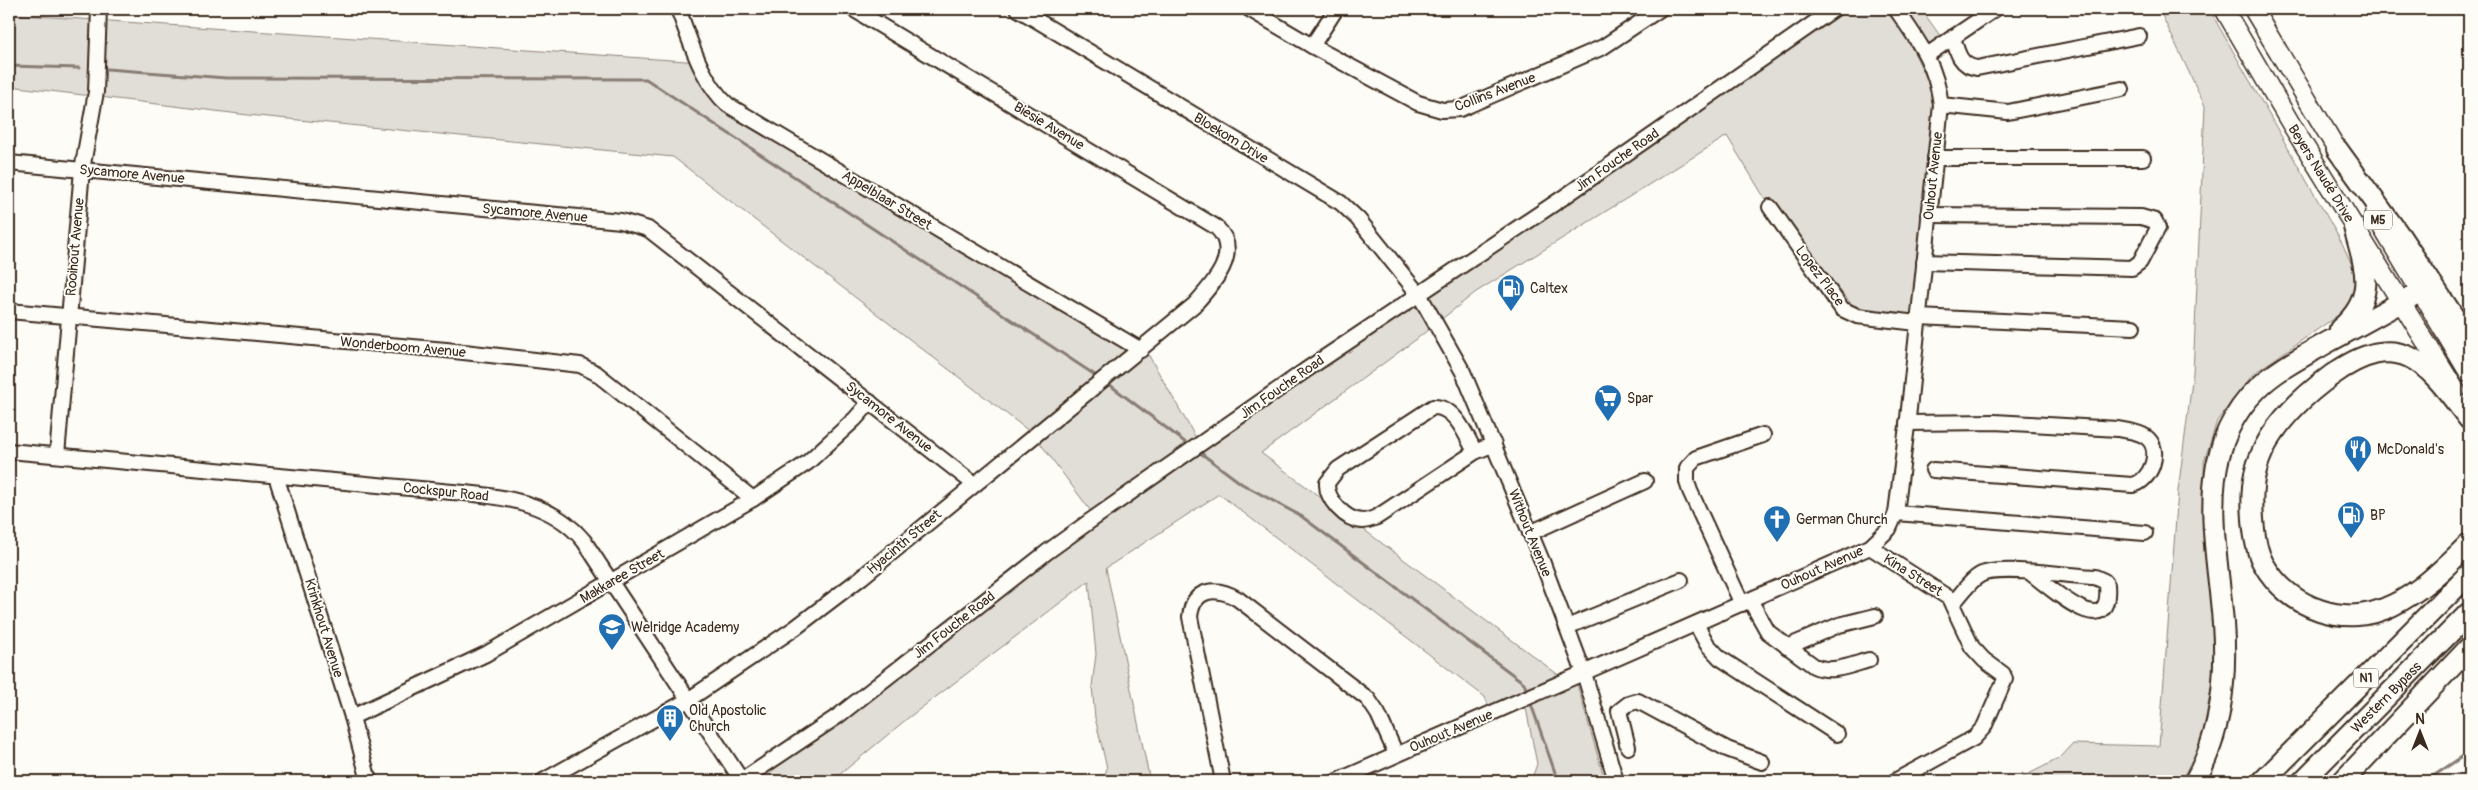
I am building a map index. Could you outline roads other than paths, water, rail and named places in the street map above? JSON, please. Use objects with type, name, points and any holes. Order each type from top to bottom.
[{"type":"highway","points":[[2337,149],[2400,236],[2469,340]]},
{"type":"highway","points":[[2314,351],[2352,318],[2364,299],[2366,288],[2365,270],[2354,227]]},
{"type":"highway","points":[[2195,781],[2206,762],[2214,735],[2223,682],[2223,623],[2212,516],[2216,466],[2229,427],[2257,389],[2282,370],[2420,292]]},
{"type":"highway","points":[[2469,419],[2435,374],[2414,357],[2391,353],[2369,355],[2346,365],[2316,387],[2294,406],[2274,432],[2255,474],[2254,506],[2256,546],[2263,563],[2277,584],[2293,597],[2324,614],[2360,615],[2392,606],[2413,594],[2469,544]]},
{"type":"highway","name":"Western Bypass","points":[[2263,781],[2469,574]]},
{"type":"highway","name":"Western Bypass","points":[[2302,781],[2469,613]]},
{"type":"highway","points":[[2343,781],[2469,648]]},
{"type":"highway","points":[[2432,685],[2469,658]]},
{"type":"main road","name":"Beyers Naudé Drive","points":[[2224,9],[2354,227],[2469,413]]},
{"type":"main road","name":"Beyers Naudé Drive","points":[[2253,9],[2469,373]]},
{"type":"street","name":"Rooihout Avenue","points":[[56,455],[82,170],[96,92],[99,9]]},
{"type":"street","name":"Appelblaar Street","points":[[678,9],[703,71],[718,95],[728,105],[1141,350]]},
{"type":"street","name":"Biesie Avenue","points":[[853,9],[1216,227],[1226,240],[1227,257]]},
{"type":"street","name":"Bloekom Drive","points":[[1018,9],[1341,203],[1358,218],[1420,296]]},
{"type":"street","name":"Collins Avenue","points":[[1249,9],[1312,46],[1418,103],[1442,110],[1460,109],[1603,47],[1660,9]]},
{"type":"street","points":[[1312,46],[1336,9]]},
{"type":"street","name":"Jim Fouche Road","points":[[742,781],[838,716],[1047,552],[1194,448],[1306,370],[1420,296],[1834,9]]},
{"type":"street","name":"Ouhout Avenue","points":[[1337,781],[1870,547],[1888,529],[1896,513],[1908,423],[1941,105],[1937,82],[1927,55],[1896,9]]},
{"type":"street","points":[[1927,55],[1995,9]]},
{"type":"street","points":[[1953,37],[1956,51],[1964,63],[1976,68],[2140,36]]},
{"type":"street","points":[[1941,105],[2008,112],[2122,89]]},
{"type":"street","points":[[1935,158],[2143,158]]},
{"type":"street","name":"Sycamore Avenue","points":[[9,164],[631,222],[648,230],[974,484]]},
{"type":"street","name":"Lopez Place","points":[[1770,207],[1842,308],[1857,316],[1918,320],[2133,327]]},
{"type":"street","points":[[1924,262],[2132,268],[2140,262],[2158,228],[2155,221],[2141,217],[1929,215]]},
{"type":"street","name":"Hyacinth Street","points":[[543,781],[688,700],[826,605],[1194,305],[1217,277],[1227,257]]},
{"type":"street","name":"Without Avenue","points":[[1420,296],[1463,372],[1530,533],[1584,673],[1616,781]]},
{"type":"street","name":"Wonderboom Avenue","points":[[9,311],[446,350],[580,365],[596,373],[753,499]]},
{"type":"street","name":"Makkaree Street","points":[[352,717],[486,654],[753,499],[813,457],[856,419],[870,402]]},
{"type":"street","points":[[1475,452],[1452,415],[1446,409],[1433,407],[1338,469],[1327,483],[1328,496],[1334,504],[1357,520],[1369,520],[1377,517],[1475,452],[1494,444]]},
{"type":"street","points":[[1908,423],[1994,422],[2118,429],[2136,432],[2146,437],[2151,443],[2153,451],[2150,471],[2146,478],[2139,484],[2132,485],[1933,470]]},
{"type":"street","points":[[1763,435],[1696,458],[1687,468],[1687,482],[1690,491],[1746,602],[1761,623],[1786,646],[1821,669],[1837,669],[1869,660]]},
{"type":"street","name":"Cockspur Road","points":[[9,451],[442,491],[519,501],[556,516],[572,527],[612,582],[742,781]]},
{"type":"street","name":"Krinkhout Avenue","points":[[276,476],[352,717],[369,781]]},
{"type":"street","points":[[1530,533],[1645,481]]},
{"type":"street","points":[[1896,513],[2145,533]]},
{"type":"street","name":"Kina Street","points":[[1870,547],[1944,594],[1953,603],[1978,655],[2005,676],[2003,686],[1984,727],[1974,738],[1895,781]]},
{"type":"street","points":[[1953,603],[1980,575],[1998,571],[2029,572],[2101,579],[2107,586],[2104,609],[2100,613],[2094,614],[2080,609],[2029,572]]},
{"type":"street","points":[[1567,627],[1681,580]]},
{"type":"street","name":"Ouhout Avenue","points":[[1223,781],[1190,617],[1193,603],[1198,597],[1212,591],[1228,594],[1238,599],[1368,699],[1378,714],[1396,754]]},
{"type":"street","points":[[1786,646],[1845,623],[1874,616]]},
{"type":"street","points":[[1696,624],[1707,644],[1720,658],[1837,734]]},
{"type":"street","points":[[1599,719],[1638,701],[1727,749],[1762,762]]},
{"type":"street","points":[[1619,711],[1628,747]]},
{"type":"waterway","points":[[9,66],[79,68]]},
{"type":"waterway","points":[[107,69],[226,78],[646,79],[1098,377]]},
{"type":"waterway","points":[[1106,382],[1190,446]]},
{"type":"waterway","points":[[1198,451],[1242,484],[1301,516],[1524,683],[1526,689]]},
{"type":"waterway","points":[[1531,704],[1558,781]]},
{"type":"waterway","points":[[2426,781],[2469,752]]},
{"type":"place","name":"Caltex","points":[[1511,312]]},
{"type":"place","name":"Spar","points":[[1608,422]]},
{"type":"place","name":"McDonald's","points":[[2358,473]]},
{"type":"place","name":"BP","points":[[2351,539]]},
{"type":"place","name":"German Church","points":[[1777,543]]},
{"type":"place","name":"Welridge Academy","points":[[612,651]]},
{"type":"place","name":"Old Apostolic Church","points":[[670,742]]}]
